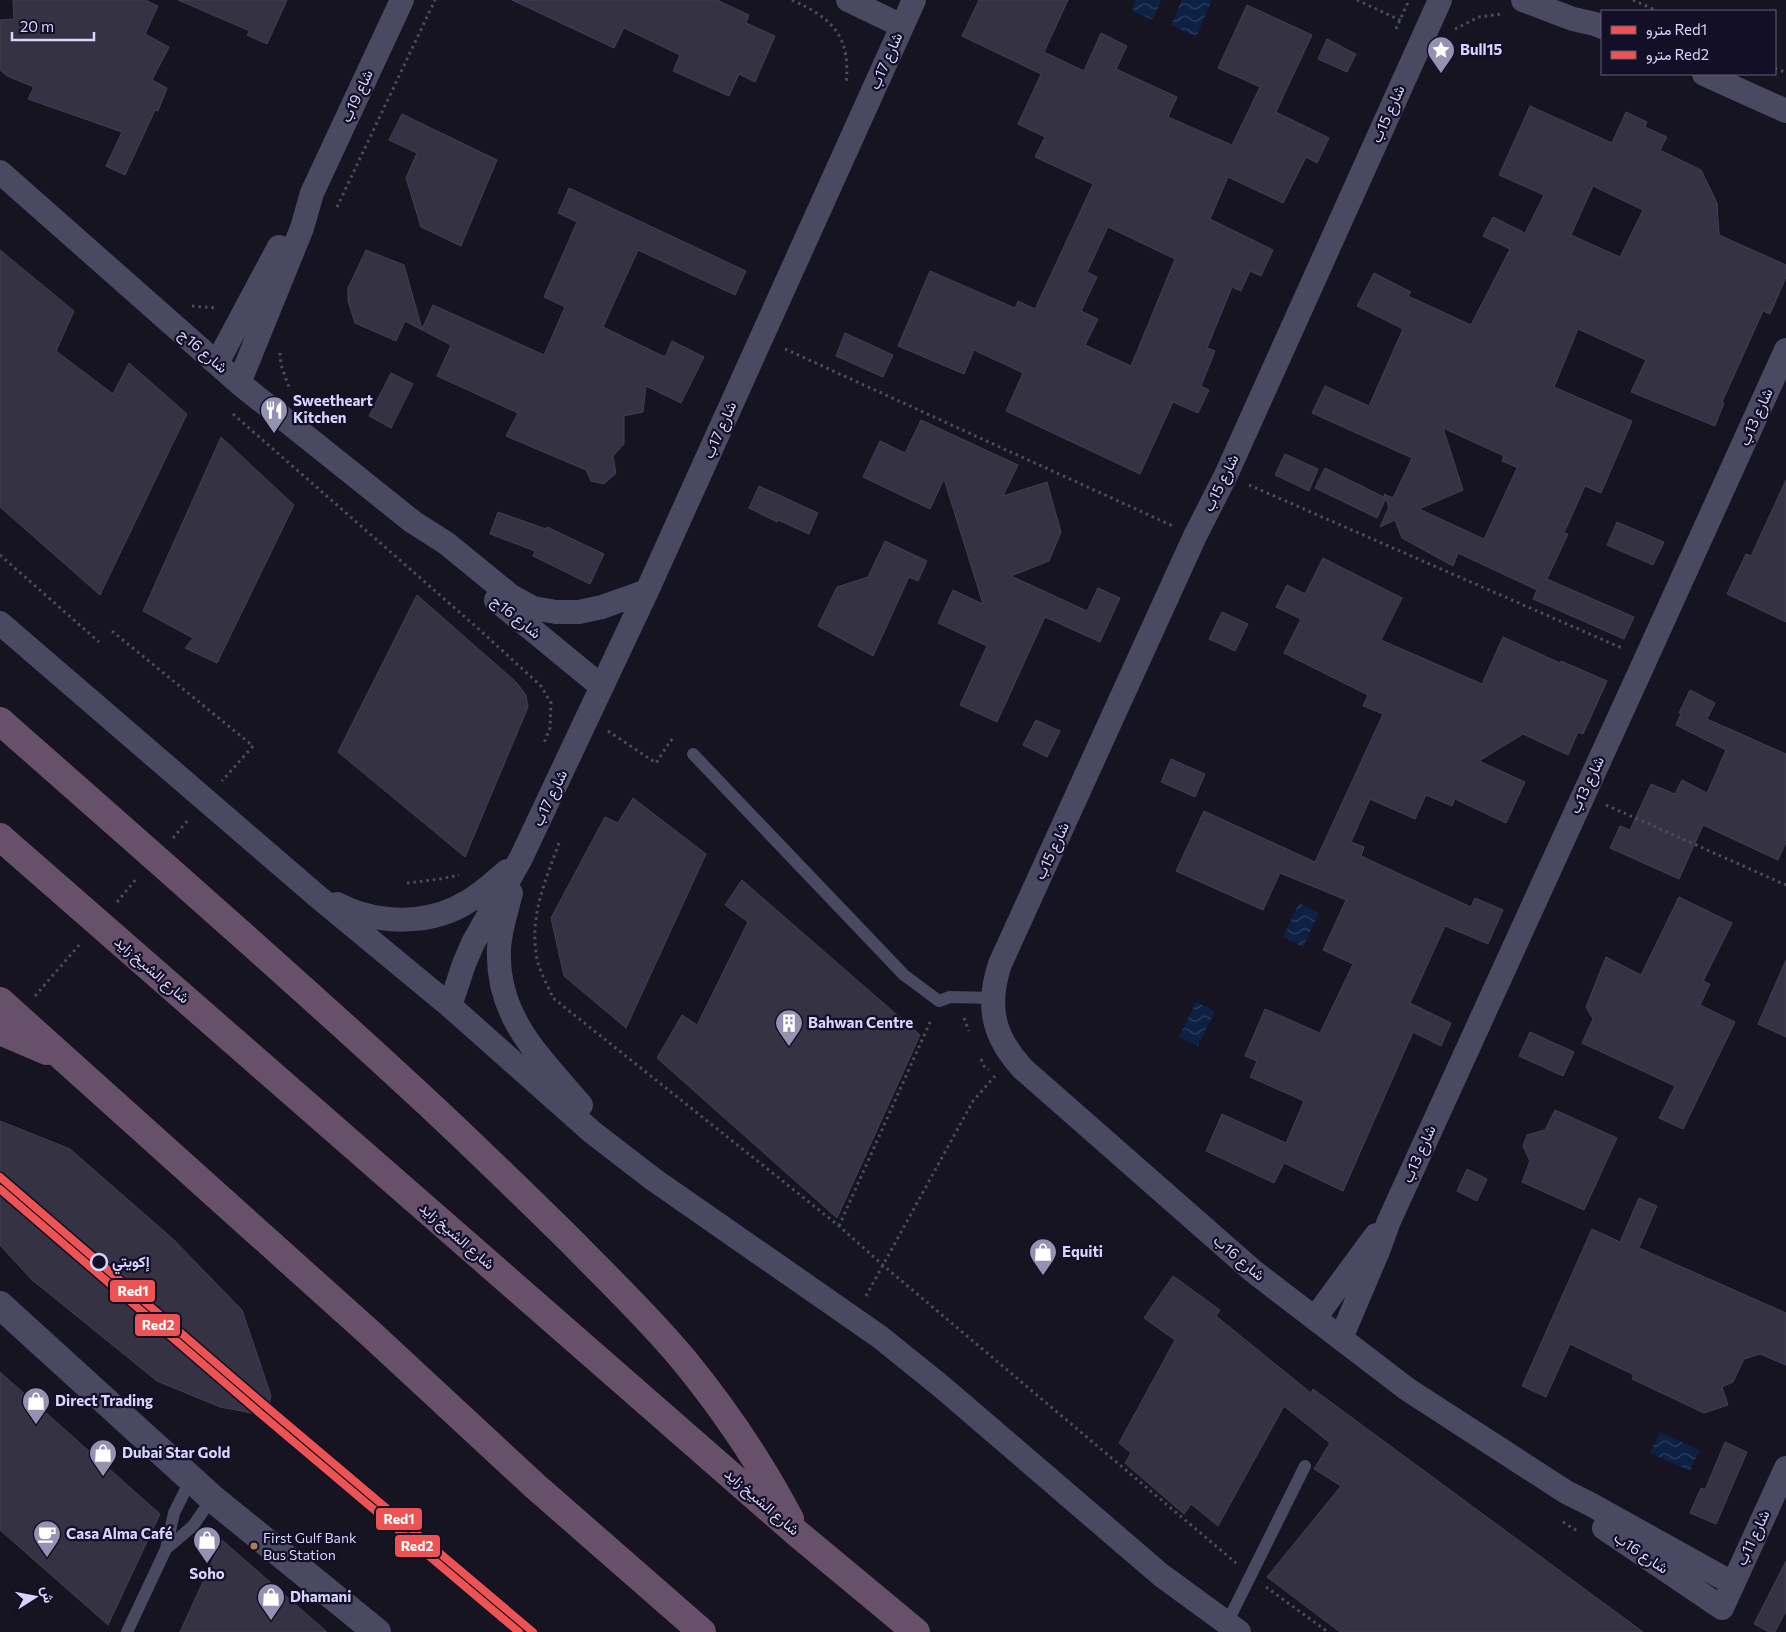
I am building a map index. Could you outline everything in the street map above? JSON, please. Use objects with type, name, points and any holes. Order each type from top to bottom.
[{"type":"highway","points":[[0,721],[295,981],[435,1109],[491,1161],[641,1312],[715,1399],[773,1488],[798,1534]]},
{"type":"highway","name":"شارع الشيخ زايد","points":[[0,837],[798,1534],[916,1632]]},
{"type":"highway","points":[[0,1001],[365,1329],[535,1486],[702,1632]]},
{"type":"highway","points":[[0,1031],[66,1059]]},
{"type":"street","name":"شاع 19ب","points":[[239,383],[302,228],[312,193],[402,0]]},
{"type":"street","points":[[848,0],[902,26]]},
{"type":"street","name":"شارع 17ب","points":[[450,1006],[473,942],[521,858],[647,591],[914,0]]},
{"type":"street","name":"شارع 15ب","points":[[1000,964],[1195,536],[1226,475],[1440,0]]},
{"type":"street","points":[[1523,0],[1572,19],[1599,25]]},
{"type":"street","points":[[1561,0],[1599,25]]},
{"type":"street","points":[[1706,75],[1786,111]]},
{"type":"street","name":"شارع 16ج","points":[[0,172],[239,383],[413,522],[446,543],[511,596],[533,608],[556,612],[579,612],[602,607],[647,591]]},
{"type":"street","name":"شاع 19ب","points":[[217,363],[296,214],[312,193]]},
{"type":"street","name":"شارع 13ب","points":[[1341,1338],[1389,1221],[1647,659],[1786,350]]},
{"type":"street","name":"شارع 16ج","points":[[413,522],[438,552],[602,687]]},
{"type":"street","points":[[0,623],[317,896],[450,1006],[592,1132],[653,1180],[854,1318],[912,1362],[1161,1575],[1233,1628]]},
{"type":"street","name":"شارع 17ب","points":[[317,896],[362,914],[383,919],[426,918],[447,912],[467,903],[485,890],[521,858]]},
{"type":"street","name":"شارع 17ب","points":[[521,858],[502,928],[499,948],[499,968],[508,1007],[516,1026],[527,1042],[625,1157]]},
{"type":"street","name":"شارع 16ب","points":[[1000,964],[994,981],[992,998],[997,1030],[1003,1044],[1012,1057],[1253,1271],[1407,1389],[1566,1492],[1732,1583]]},
{"type":"street","name":"شارع 13ب","points":[[1315,1318],[1371,1240],[1389,1221]]},
{"type":"street","points":[[0,1305],[212,1498],[376,1632]]},
{"type":"street","name":"شارع 11ب","points":[[1722,1608],[1786,1468]]},
{"type":"street","name":"شارع 16ب","points":[[1566,1492],[1594,1522],[1722,1608]]},
{"type":"lane","points":[[693,754],[904,975],[939,1001],[950,997],[992,998]]},
{"type":"lane","points":[[1233,1628],[1304,1466]]},
{"type":"lane","points":[[127,1632],[166,1549],[174,1513],[191,1479]]},
{"type":"lane","points":[[166,1549],[193,1526],[212,1498]]},
{"type":"path","points":[[335,211],[435,0]]},
{"type":"path","points":[[792,0],[819,13],[842,37],[848,66],[846,88]]},
{"type":"path","points":[[1400,20],[1409,0]]},
{"type":"path","points":[[1633,0],[1655,10]]},
{"type":"path","points":[[188,306],[214,309],[221,307]]},
{"type":"path","points":[[761,338],[1174,527]]},
{"type":"path","points":[[280,349],[281,365],[291,392]]},
{"type":"path","points":[[228,410],[541,686],[551,702],[550,728],[544,744]]},
{"type":"path","points":[[1226,475],[1647,659]]},
{"type":"path","points":[[0,555],[99,642]]},
{"type":"path","points":[[112,632],[253,746],[221,783]]},
{"type":"path","points":[[606,729],[656,763],[671,740],[693,754]]},
{"type":"path","points":[[1583,795],[1786,885]]},
{"type":"path","points":[[169,843],[195,813]]},
{"type":"path","points":[[117,902],[143,872]]},
{"type":"path","points":[[407,883],[465,874]]},
{"type":"path","points":[[32,999],[84,940]]},
{"type":"path","points":[[965,998],[961,1011],[970,1035]]},
{"type":"path","points":[[839,1226],[939,1001]]},
{"type":"path","points":[[854,1318],[973,1101],[1012,1057]]},
{"type":"path","points":[[980,1058],[984,1066],[996,1076]]},
{"type":"path","points":[[1558,1518],[1583,1535]]},
{"type":"water","points":[[1136,0],[1161,0],[1153,20],[1132,11]]},
{"type":"water","points":[[1182,0],[1212,0],[1196,37],[1171,25]]},
{"type":"water","points":[[1299,903],[1319,913],[1303,947],[1283,937]]},
{"type":"water","points":[[1196,1002],[1215,1011],[1198,1046],[1179,1037]]},
{"type":"water","points":[[1660,1432],[1699,1450],[1690,1471],[1650,1453]]},
{"type":"building","points":[[13,0],[145,0],[158,6],[145,34],[169,47],[152,80],[167,88],[158,111],[155,110],[125,175],[106,166],[122,132],[28,99],[34,87],[7,76],[0,70],[0,20],[14,19]]},
{"type":"building","points":[[178,0],[287,0],[267,44],[247,35],[250,31]]},
{"type":"building","points":[[512,0],[717,0],[749,15],[746,23],[775,36],[755,82],[739,74],[729,96],[673,71],[680,55],[624,28],[614,48]]},
{"type":"building","points":[[979,0],[1068,0],[1044,52],[1084,71],[1101,33],[1127,46],[1116,69],[1177,97],[1168,117],[1232,145],[1260,87],[1218,68],[1247,5],[1312,35],[1276,112],[1329,138],[1317,163],[1306,157],[1283,203],[1228,177],[1210,219],[1273,250],[1261,276],[1250,271],[1241,291],[1232,287],[1207,348],[1215,351],[1201,386],[1209,390],[1198,413],[1173,402],[1140,474],[1006,411],[1023,373],[974,350],[964,374],[898,346],[930,271],[1015,308],[1018,301],[1035,309],[1093,184],[1035,157],[1045,137],[1018,124],[1041,74],[962,36]],"holes":[[[1108,227],[1175,259],[1131,366],[1085,345],[1098,319],[1081,311],[1097,277],[1087,272]]]},
{"type":"building","points":[[1327,39],[1356,54],[1347,72],[1318,59]]},
{"type":"building","points":[[1530,106],[1612,143],[1626,112],[1647,122],[1645,127],[1667,137],[1660,150],[1701,170],[1717,203],[1719,235],[1786,265],[1786,277],[1770,314],[1763,311],[1722,402],[1724,403],[1715,426],[1631,392],[1646,360],[1578,329],[1554,387],[1632,421],[1601,493],[1585,486],[1564,533],[1568,534],[1547,579],[1634,617],[1624,639],[1533,599],[1537,590],[1458,553],[1453,566],[1402,538],[1395,520],[1380,527],[1389,507],[1384,494],[1393,498],[1412,458],[1312,413],[1325,386],[1369,406],[1403,329],[1357,306],[1374,273],[1411,292],[1408,296],[1471,325],[1510,249],[1483,236],[1493,217],[1525,233],[1544,195],[1499,175]],"holes":[[[1593,186],[1643,210],[1620,257],[1571,235]],[[1443,428],[1504,456],[1502,461],[1516,467],[1518,466],[1484,539],[1419,509],[1463,490]]]},
{"type":"building","points":[[402,114],[497,160],[461,246],[421,227],[406,178],[417,153],[389,140]]},
{"type":"building","points":[[569,188],[746,271],[735,295],[638,250],[603,327],[665,357],[672,341],[704,357],[681,403],[646,386],[643,412],[624,416],[624,444],[613,456],[616,473],[604,484],[591,481],[586,470],[506,436],[518,413],[437,376],[451,345],[405,321],[396,341],[355,323],[348,301],[348,288],[366,250],[404,265],[422,329],[433,305],[544,355],[565,307],[544,297],[577,222],[558,213]]},
{"type":"building","points":[[0,250],[74,311],[56,351],[113,394],[129,363],[187,414],[100,595],[0,507]]},
{"type":"building","points":[[845,333],[893,355],[883,377],[836,356]]},
{"type":"building","points":[[391,373],[413,384],[391,428],[369,416]]},
{"type":"building","points":[[921,420],[1018,465],[1003,496],[1047,482],[1061,532],[1049,561],[1011,576],[1087,611],[1098,588],[1120,598],[1100,642],[1045,617],[997,722],[960,705],[987,646],[938,623],[953,590],[983,604],[944,479],[930,509],[863,477],[880,441],[905,453]]},
{"type":"building","points":[[221,437],[294,505],[217,663],[185,648],[193,638],[143,611]]},
{"type":"building","points":[[1285,454],[1318,469],[1309,491],[1275,475]]},
{"type":"building","points":[[1325,468],[1386,498],[1377,518],[1315,488]]},
{"type":"building","points":[[1786,480],[1786,622],[1727,594],[1746,554],[1751,556]]},
{"type":"building","points":[[759,486],[818,513],[809,534],[778,520],[777,522],[749,508]]},
{"type":"building","points":[[498,512],[546,529],[547,527],[604,554],[590,584],[533,556],[535,551],[490,534]]},
{"type":"building","points":[[1617,522],[1664,542],[1653,565],[1607,545]]},
{"type":"building","points":[[885,541],[927,561],[918,581],[909,577],[873,656],[818,626],[837,587],[868,577]]},
{"type":"building","points":[[1323,558],[1402,598],[1381,640],[1482,684],[1503,637],[1560,663],[1561,661],[1607,681],[1583,734],[1578,732],[1568,755],[1523,734],[1479,761],[1525,782],[1506,823],[1455,799],[1452,806],[1426,795],[1415,819],[1370,799],[1351,842],[1364,847],[1361,856],[1471,907],[1475,898],[1503,910],[1488,944],[1445,926],[1410,1003],[1451,1023],[1441,1046],[1413,1032],[1343,1191],[1284,1163],[1274,1183],[1206,1151],[1222,1114],[1286,1143],[1304,1101],[1250,1077],[1257,1061],[1245,1056],[1265,1009],[1320,1033],[1353,964],[1323,950],[1346,900],[1280,873],[1263,910],[1176,871],[1204,811],[1315,862],[1383,714],[1363,706],[1368,695],[1284,653],[1301,619],[1276,607],[1287,585],[1305,594]]},
{"type":"building","points":[[417,595],[516,682],[526,695],[528,707],[465,857],[338,752]]},
{"type":"building","points":[[1222,612],[1248,624],[1235,651],[1209,639]]},
{"type":"building","points":[[1690,690],[1715,703],[1707,719],[1786,754],[1786,842],[1778,860],[1703,825],[1679,879],[1610,848],[1620,826],[1630,830],[1651,784],[1675,794],[1682,780],[1707,793],[1726,750],[1676,725],[1681,714],[1679,713]]},
{"type":"building","points":[[1036,720],[1060,731],[1047,757],[1023,745]]},
{"type":"building","points":[[1171,759],[1205,774],[1195,797],[1161,782]]},
{"type":"building","points":[[633,798],[706,854],[626,1028],[564,976],[551,918],[605,817],[618,823]]},
{"type":"building","name":"Bahwan Centre","points":[[742,880],[920,1035],[837,1218],[657,1058],[682,1015],[697,1025],[748,922],[725,905]]},
{"type":"building","points":[[1679,897],[1732,923],[1703,981],[1710,984],[1700,1005],[1735,1022],[1683,1129],[1659,1118],[1675,1086],[1582,1043],[1593,1019],[1586,1007],[1606,957],[1641,975]]},
{"type":"building","points":[[1786,960],[1786,1037],[1758,1024]]},
{"type":"building","points":[[1530,1032],[1574,1052],[1563,1076],[1519,1056]]},
{"type":"building","points":[[1555,1110],[1617,1138],[1584,1210],[1522,1182],[1530,1161],[1523,1146],[1527,1135],[1545,1130]]},
{"type":"building","name":"إكويتي","points":[[0,1121],[70,1149],[173,1239],[242,1310],[271,1396],[268,1408],[257,1414],[220,1407],[157,1381],[31,1279],[0,1245]]},
{"type":"building","points":[[1467,1169],[1487,1179],[1477,1201],[1457,1191]]},
{"type":"building","points":[[1639,1198],[1657,1206],[1639,1248],[1786,1313],[1786,1365],[1760,1354],[1744,1359],[1733,1382],[1722,1387],[1728,1405],[1704,1413],[1632,1379],[1634,1375],[1570,1344],[1546,1397],[1522,1386],[1592,1229],[1620,1242]]},
{"type":"building","points":[[1173,1276],[1220,1310],[1216,1316],[1311,1393],[1313,1389],[1643,1632],[1340,1632],[1267,1577],[1341,1486],[1314,1469],[1330,1443],[1284,1406],[1218,1526],[1191,1504],[1184,1514],[1125,1463],[1131,1453],[1119,1443],[1175,1340],[1144,1318]]},
{"type":"building","points":[[0,1372],[160,1514],[108,1625],[0,1530]]},
{"type":"building","points":[[1725,1442],[1747,1452],[1716,1524],[1690,1513],[1701,1488],[1705,1490]]},
{"type":"building","points":[[222,1540],[327,1632],[180,1632]]},
{"type":"building","points":[[1786,1561],[1786,1611],[1775,1632],[1769,1632],[1754,1624]]},
{"type":"metro line","name":"Red1","points":[[0,1177],[268,1408],[533,1632]]},
{"type":"metro line","name":"Red2","points":[[0,1189],[262,1415],[519,1632]]},
{"type":"place","name":"Bull15","points":[[1441,74]]},
{"type":"place","name":"Sweetheart Kitchen","points":[[274,434]]},
{"type":"place","name":"Bahwan Centre","points":[[789,1047]]},
{"type":"place","name":"إكويتي","points":[[99,1262]]},
{"type":"place","name":"Equiti","points":[[1043,1276]]},
{"type":"place","name":"Direct Trading","points":[[36,1425]]},
{"type":"place","name":"Dubai Star Gold","points":[[103,1477]]},
{"type":"place","name":"First Gulf Bank Bus Station","points":[[254,1546]]},
{"type":"place","name":"Casa Alma Café","points":[[47,1558]]},
{"type":"place","name":"Soho","points":[[207,1564]]},
{"type":"place","name":"Dhamani","points":[[271,1621]]}]
